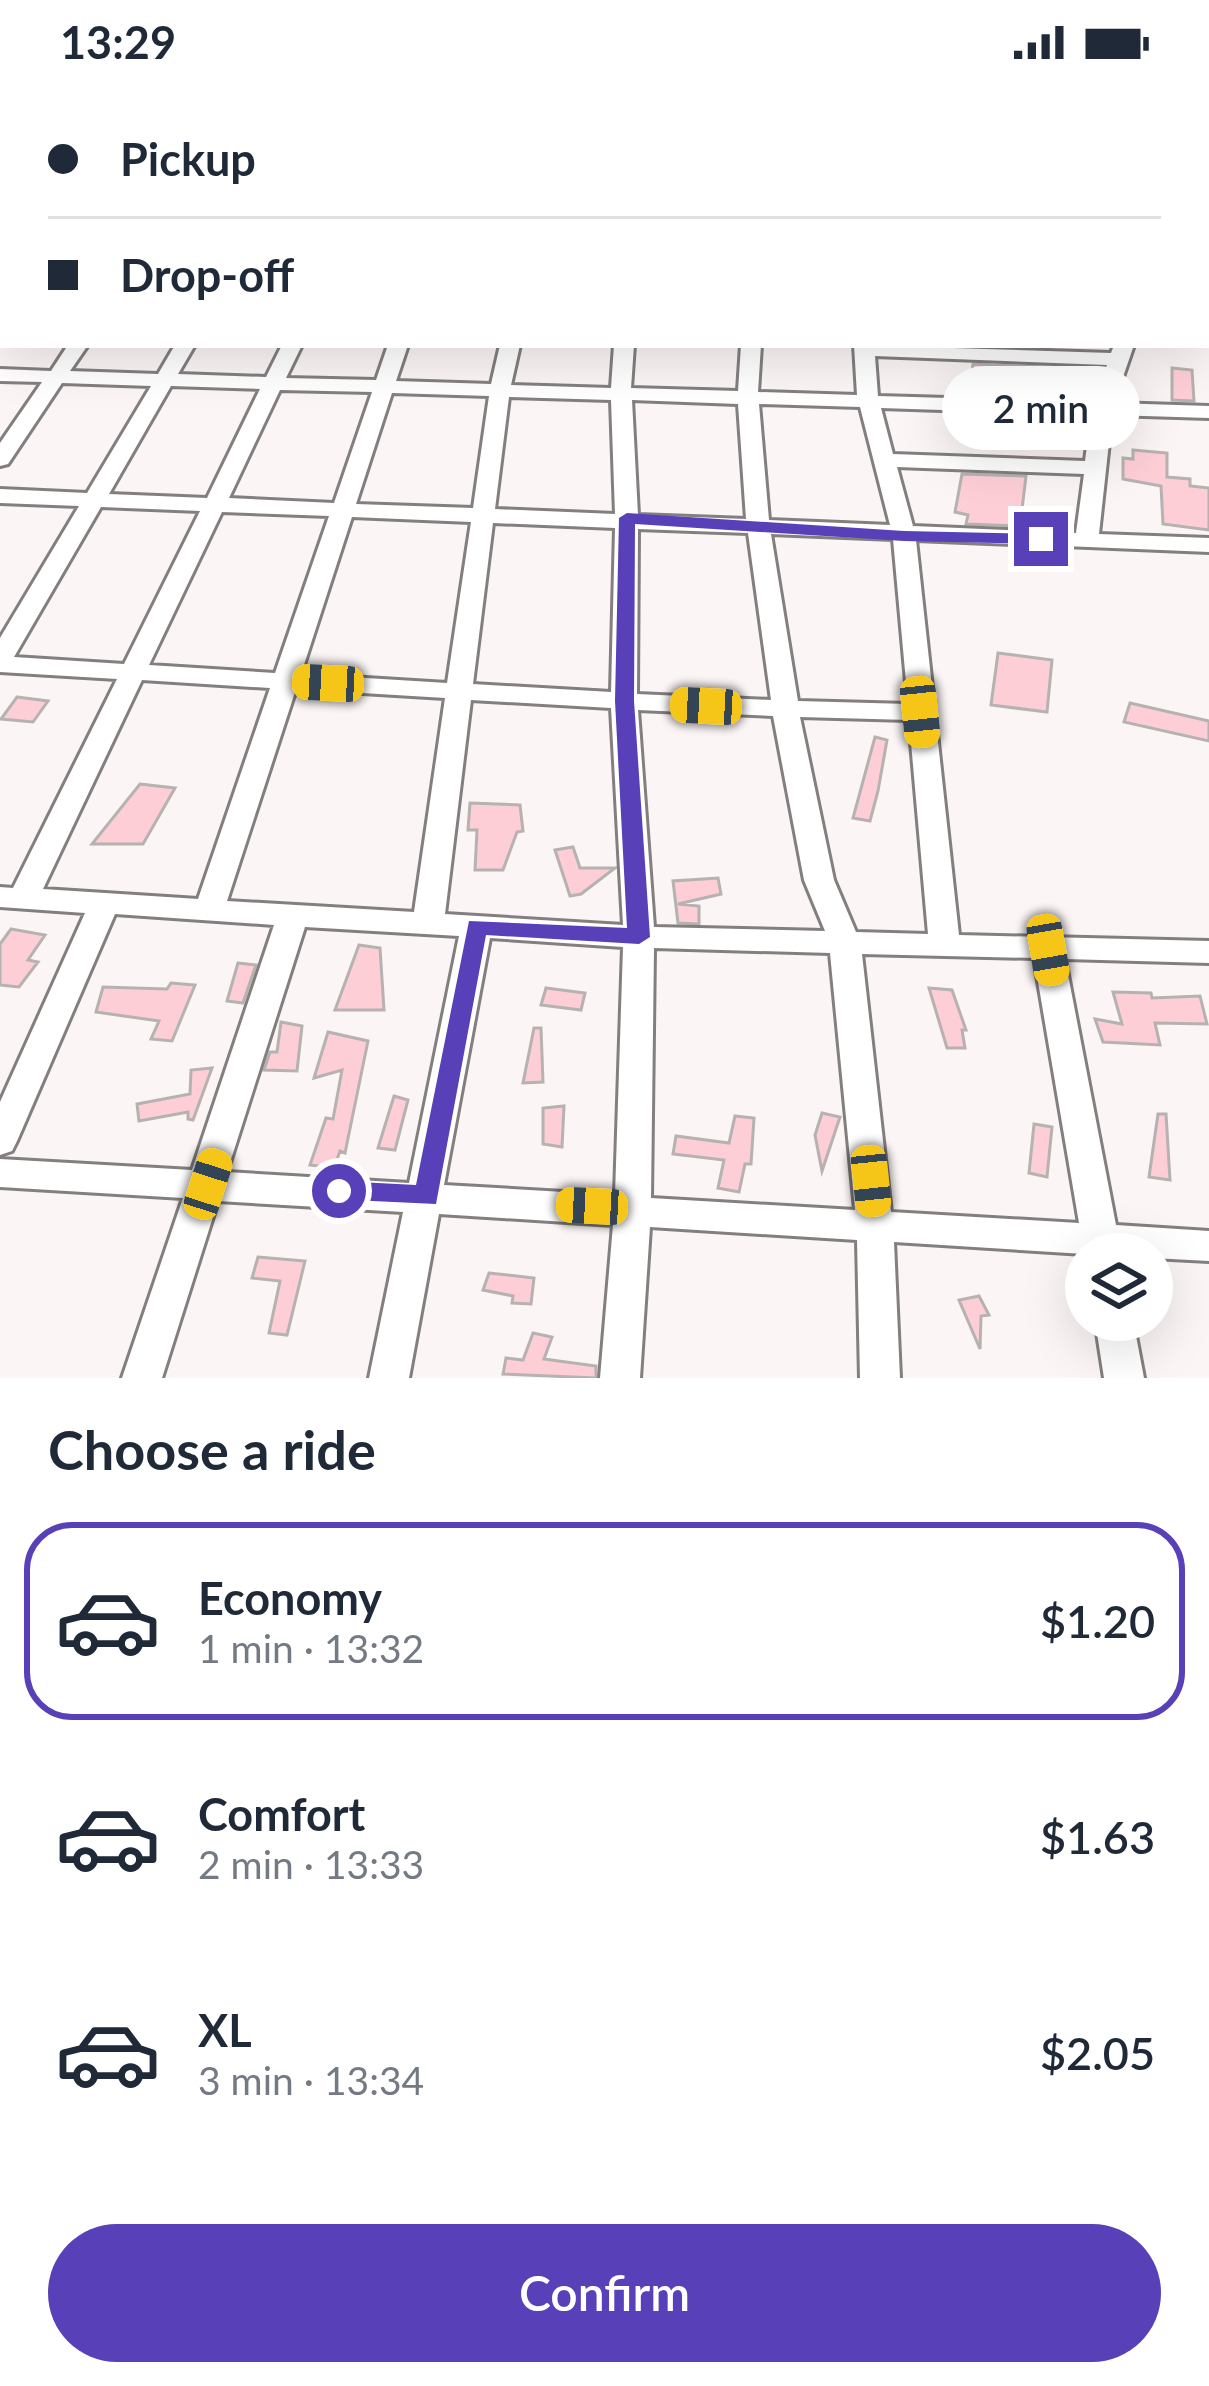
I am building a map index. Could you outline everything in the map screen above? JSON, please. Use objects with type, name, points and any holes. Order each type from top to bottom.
[{"type":"street","points":[[0,459],[76,348]]},
{"type":"street","points":[[183,348],[0,662],[624,701],[920,712]]},
{"type":"street","points":[[291,348],[134,672],[12,898],[639,937],[1209,952]]},
{"type":"street","points":[[209,910],[397,348]]},
{"type":"street","points":[[428,924],[500,388],[510,348]]},
{"type":"street","points":[[620,1378],[633,1208],[639,937],[624,701],[624,348]]},
{"type":"street","points":[[752,348],[748,396],[758,524],[819,880],[845,943],[875,1228],[880,1378]]},
{"type":"street","points":[[864,348],[868,400],[904,536],[945,946]]},
{"type":"street","points":[[915,348],[1121,352],[1102,408],[1087,541]]},
{"type":"street","points":[[0,375],[1209,412]]},
{"type":"street","points":[[885,460],[1096,468]]},
{"type":"street","points":[[0,496],[1209,545]]},
{"type":"street","points":[[0,1141],[104,904]]},
{"type":"street","points":[[142,1378],[293,915]]},
{"type":"street","points":[[389,1378],[477,926]]},
{"type":"street","points":[[1048,950],[1099,1233]]},
{"type":"street","points":[[0,1172],[633,1208],[1065,1243]]},
{"type":"street","points":[[1173,1246],[1209,1246]]},
{"type":"street","points":[[1118,1341],[1124,1378]]},
{"type":"building","points":[[973,364],[990,365],[990,370],[991,365],[1066,368],[1063,397],[1028,396],[985,386],[988,375],[972,374]]},
{"type":"building","points":[[1172,368],[1192,370],[1194,401],[1172,400]]},
{"type":"building","points":[[1133,450],[1167,453],[1167,477],[1190,479],[1190,486],[1209,488],[1209,530],[1163,524],[1161,486],[1123,479],[1123,458],[1133,459]]},
{"type":"building","points":[[962,474],[1026,476],[1020,526],[966,524],[968,515],[955,512]]},
{"type":"building","points":[[998,653],[1052,660],[1047,712],[991,705]]},
{"type":"building","points":[[17,697],[48,701],[33,722],[1,719]]},
{"type":"building","points":[[1130,703],[1209,721],[1209,741],[1124,722]]},
{"type":"building","points":[[875,737],[887,740],[870,821],[853,818]]},
{"type":"building","points":[[140,784],[175,788],[143,844],[92,844]]},
{"type":"building","points":[[470,803],[520,805],[523,831],[517,832],[503,870],[475,870],[477,830],[468,830]]},
{"type":"building","points":[[573,847],[580,868],[615,868],[581,894],[570,896],[555,850]]},
{"type":"building","points":[[718,878],[721,894],[678,904],[699,906],[699,924],[678,923],[673,881]]},
{"type":"building","points":[[11,929],[45,935],[28,960],[38,962],[19,987],[0,985],[0,944]]},
{"type":"building","points":[[359,945],[380,948],[384,1010],[335,1010]]},
{"type":"building","points":[[238,963],[256,965],[243,1003],[227,1001]]},
{"type":"building","points":[[171,983],[195,985],[172,1041],[151,1039],[159,1021],[96,1012],[103,987],[167,989]]},
{"type":"building","points":[[546,988],[585,993],[581,1010],[541,1005]]},
{"type":"building","points":[[929,988],[952,990],[966,1030],[962,1030],[965,1048],[947,1048]]},
{"type":"building","points":[[1113,992],[1151,993],[1152,998],[1200,996],[1207,1024],[1155,1023],[1160,1045],[1103,1042],[1095,1019],[1122,1024]]},
{"type":"building","points":[[281,1022],[302,1026],[297,1071],[264,1070],[270,1052],[277,1052]]},
{"type":"building","points":[[534,1028],[541,1028],[543,1082],[523,1083]]},
{"type":"building","points":[[328,1032],[368,1041],[345,1153],[340,1151],[334,1168],[310,1165],[326,1118],[333,1119],[342,1070],[314,1078]]},
{"type":"building","points":[[212,1068],[193,1120],[188,1119],[188,1112],[139,1121],[137,1104],[190,1094],[191,1070]]},
{"type":"building","points":[[394,1096],[408,1100],[395,1150],[378,1148]]},
{"type":"building","points":[[564,1106],[562,1147],[543,1144],[543,1108]]},
{"type":"building","points":[[822,1113],[840,1117],[822,1171],[815,1135]]},
{"type":"building","points":[[1158,1114],[1166,1114],[1170,1180],[1149,1177]]},
{"type":"building","points":[[735,1116],[754,1118],[751,1164],[745,1164],[739,1192],[718,1188],[724,1160],[673,1154],[676,1136],[729,1143]]},
{"type":"building","points":[[1034,1124],[1052,1127],[1047,1177],[1029,1173]]},
{"type":"building","points":[[258,1257],[305,1261],[287,1335],[269,1333],[280,1281],[252,1278]]},
{"type":"building","points":[[489,1273],[534,1278],[531,1304],[512,1303],[513,1296],[483,1290]]},
{"type":"building","points":[[979,1296],[989,1315],[981,1316],[980,1349],[959,1300]]},
{"type":"building","points":[[533,1333],[552,1337],[544,1359],[596,1366],[596,1378],[503,1374],[506,1358],[523,1360]]},
{"type":"route","points":[[339,1191],[427,1196],[477,926],[639,937],[624,701],[627,518],[904,536],[1041,539]]}]
